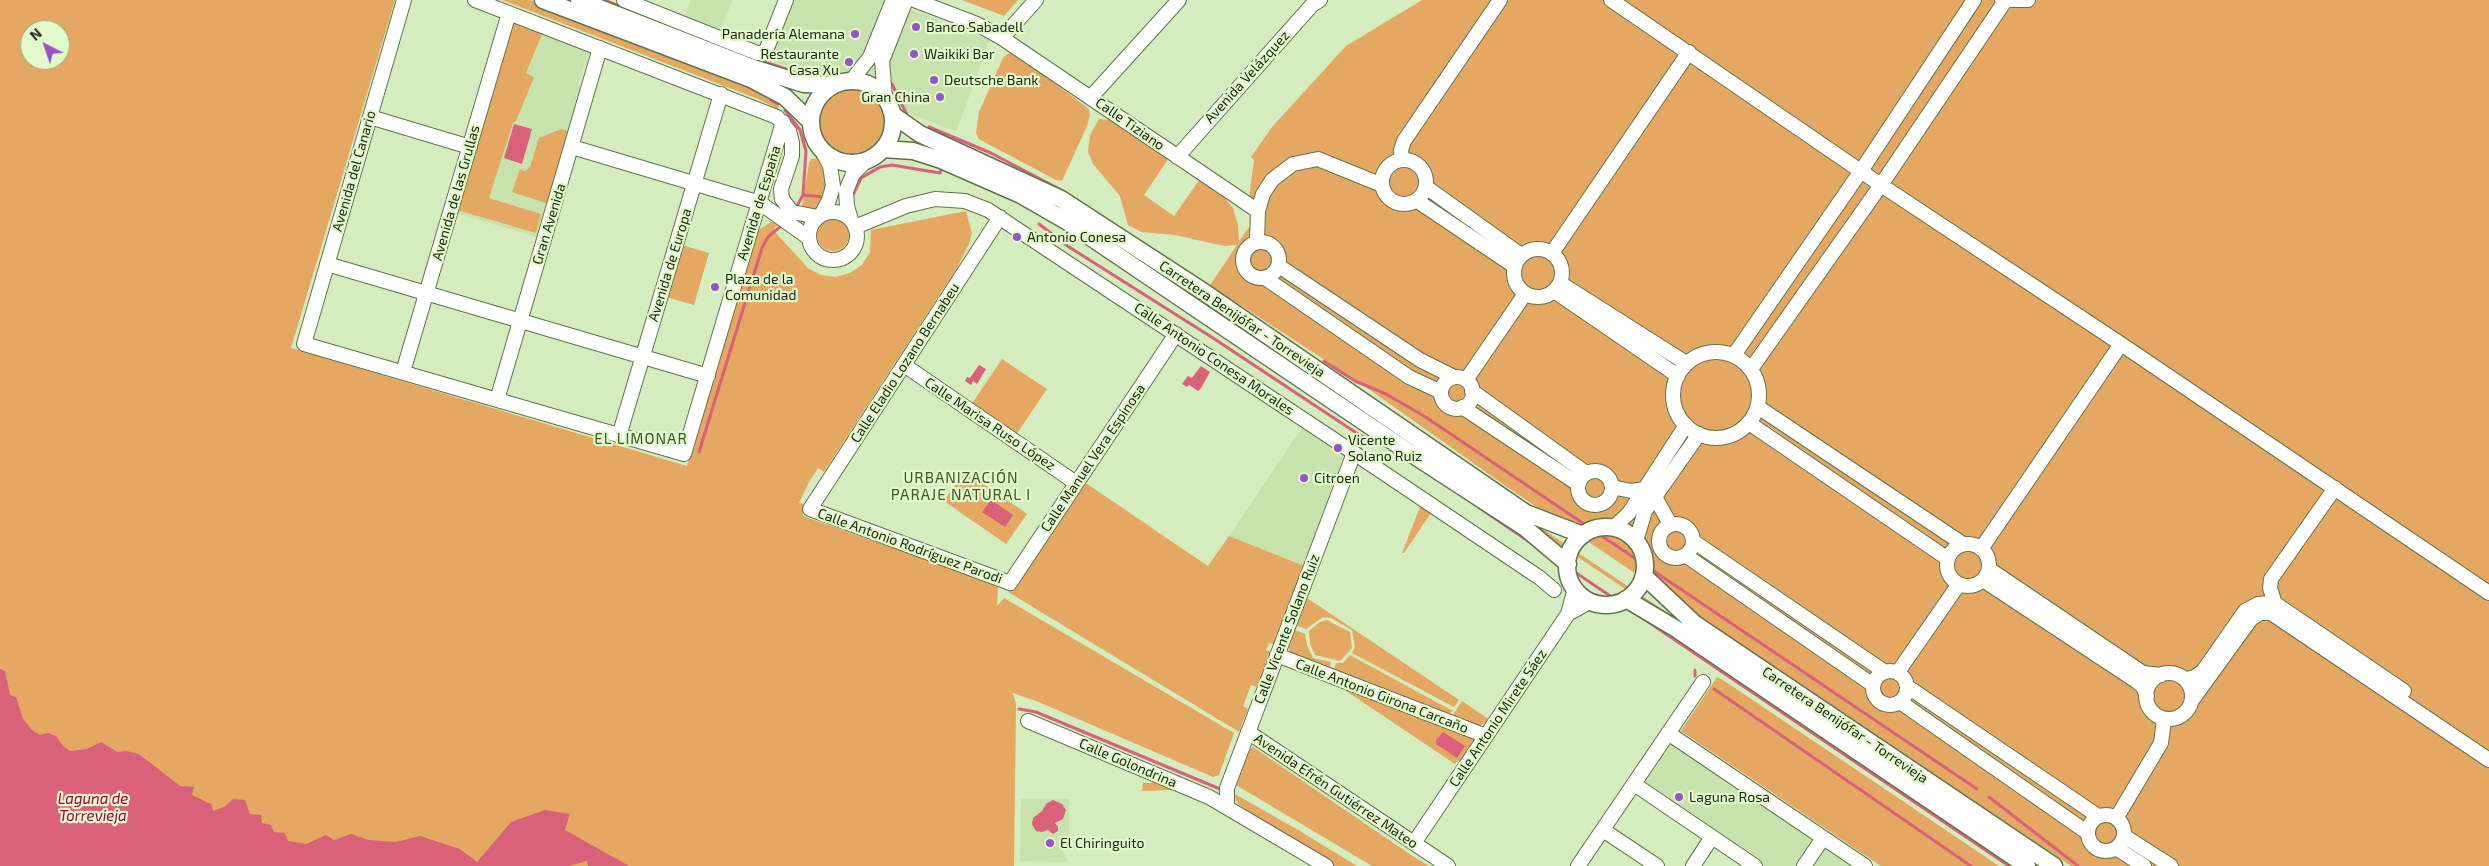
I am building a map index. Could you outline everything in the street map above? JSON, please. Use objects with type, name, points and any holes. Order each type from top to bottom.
[{"type":"main road","points":[[543,0],[751,79],[785,98],[811,122]]},
{"type":"main road","points":[[579,0],[753,68],[804,84],[834,85],[851,81],[870,85],[885,97],[893,115],[890,137],[883,149],[867,160],[855,163],[842,162],[822,150],[814,137],[811,122],[816,103],[823,93],[834,85]]},
{"type":"main road","name":"Carretera Benijófar - Torrevieja","points":[[893,115],[920,134],[1061,199],[1220,303],[1526,513],[1583,535]]},
{"type":"main road","name":"Carretera Benijófar - Torrevieja","points":[[883,149],[913,151],[941,160],[1021,195],[1068,222],[1407,451],[1524,527],[1568,564]]},
{"type":"main road","points":[[1613,528],[1626,532],[1636,541],[1644,558],[1644,576],[1634,593],[1626,599],[1612,604],[1591,601],[1575,588],[1570,581],[1568,564],[1574,544],[1583,535],[1595,529],[1613,528]]},
{"type":"main road","name":"Carretera Benijófar - Torrevieja","points":[[1644,576],[1695,624],[2054,866]]},
{"type":"main road","name":"Carretera Benijófar - Torrevieja","points":[[1626,599],[1678,630],[2028,866]]},
{"type":"street","name":"Avenida del Canario","points":[[403,372],[304,342],[404,0]]},
{"type":"street","points":[[475,0],[768,113],[783,122],[792,143],[789,163],[781,189],[784,204],[792,212],[798,214],[819,216],[837,212],[853,224]]},
{"type":"street","points":[[624,0],[758,52],[765,53],[786,0]]},
{"type":"street","points":[[851,81],[870,57],[893,0]]},
{"type":"street","points":[[885,97],[882,61],[906,0]]},
{"type":"street","name":"Calle Tiziano","points":[[914,0],[967,20],[1002,38],[1258,211]]},
{"type":"street","points":[[1002,38],[1036,0]]},
{"type":"street","points":[[1091,97],[1179,0]]},
{"type":"street","name":"Avenida Velázquez","points":[[1177,157],[1312,5],[1320,0]]},
{"type":"street","points":[[1402,160],[1404,141],[1500,0]]},
{"type":"street","points":[[1611,0],[1860,171],[2121,344],[2489,593]]},
{"type":"street","points":[[1734,355],[1974,0]]},
{"type":"street","points":[[1752,369],[1881,185],[2003,1],[2028,0]]},
{"type":"street","name":"Avenida de las Grullas","points":[[403,372],[509,13]]},
{"type":"street","name":"Gran Avenida","points":[[497,400],[600,48]]},
{"type":"street","points":[[1552,253],[1689,52]]},
{"type":"street","name":"Avenida de Europa","points":[[619,436],[720,94]]},
{"type":"street","points":[[370,117],[470,147]]},
{"type":"street","name":"Avenida de España","points":[[619,436],[682,455],[708,376],[783,122]]},
{"type":"street","points":[[572,147],[760,203],[809,238]]},
{"type":"street","points":[[822,150],[830,166],[833,186],[829,200],[810,226],[809,238],[814,251],[831,260],[838,259],[850,252],[854,247],[856,234],[846,206],[846,190],[853,174],[867,160]]},
{"type":"street","points":[[1257,242],[1258,211],[1263,194],[1272,180],[1293,164],[1318,159],[1382,184]]},
{"type":"street","points":[[1402,160],[1414,162],[1424,171],[1426,187],[1423,195],[1413,203],[1400,205],[1389,199],[1382,184],[1383,175],[1390,165],[1402,160]]},
{"type":"street","points":[[780,217],[772,205],[772,193],[778,178],[789,163]]},
{"type":"street","points":[[1426,187],[1518,260]]},
{"type":"street","name":"Calle Antonio Conesa Morales","points":[[853,224],[906,206],[934,199],[965,201],[1000,217],[1540,578],[1554,590]]},
{"type":"street","points":[[1416,200],[1518,260]]},
{"type":"street","points":[[753,226],[780,217]]},
{"type":"street","name":"Calle Eladio Lozano Bernabeu","points":[[810,509],[1000,217]]},
{"type":"street","points":[[1265,278],[1274,274],[1279,266],[1280,256],[1275,248],[1267,242],[1257,242],[1247,248],[1243,258],[1245,269],[1254,277],[1265,278],[1410,377],[1441,392]]},
{"type":"street","points":[[1534,249],[1552,253],[1560,262],[1562,279],[1557,287],[1544,298],[1530,297],[1515,283],[1518,260],[1534,249]]},
{"type":"street","points":[[327,264],[708,376]]},
{"type":"street","points":[[1279,266],[1420,360],[1464,383],[1582,479]]},
{"type":"street","points":[[1557,287],[1686,363]]},
{"type":"street","points":[[1557,287],[1678,376]]},
{"type":"street","points":[[1464,383],[1525,294]]},
{"type":"street","name":"Calle Manuel Vera Espinosa","points":[[1010,583],[1176,334]]},
{"type":"street","points":[[1981,549],[2121,344]]},
{"type":"street","points":[[1712,352],[1734,355],[1752,369],[1759,387],[1758,407],[1749,423],[1734,434],[1717,438],[1699,434],[1686,425],[1675,408],[1673,390],[1678,376],[1686,363],[1712,352]]},
{"type":"street","name":"Calle Marisa Ruso López","points":[[904,365],[1076,483]]},
{"type":"street","points":[[403,372],[619,436]]},
{"type":"street","points":[[1448,380],[1464,383],[1472,396],[1468,404],[1462,407],[1450,407],[1443,401],[1441,392],[1448,380]]},
{"type":"street","points":[[1462,407],[1582,479]]},
{"type":"street","points":[[1758,407],[1963,544]]},
{"type":"street","points":[[1749,423],[1948,559]]},
{"type":"street","points":[[1636,541],[1650,493],[1686,425]]},
{"type":"street","points":[[1613,528],[1650,493],[1699,434]]},
{"type":"street","name":"Calle Vicente Solano Ruiz","points":[[1227,806],[1227,788],[1354,453]]},
{"type":"street","points":[[1601,472],[1610,479],[1612,487],[1607,500],[1592,504],[1579,494],[1582,479],[1601,472]]},
{"type":"street","points":[[1612,487],[1650,493]]},
{"type":"street","points":[[2275,604],[2270,588],[2271,579],[2335,488]]},
{"type":"street","points":[[1650,493],[1670,524]]},
{"type":"street","name":"Calle Antonio Rodríguez Parodi","points":[[810,509],[1010,583]]},
{"type":"street","points":[[1675,523],[1690,530],[1693,541],[1685,555],[1674,558],[1663,552],[1660,548],[1659,536],[1661,531],[1670,524],[1675,523]]},
{"type":"street","points":[[1685,555],[1873,685],[1876,697],[1883,703],[1892,705],[1900,702],[1906,695],[1908,687],[1905,678],[1891,672],[1693,541]]},
{"type":"street","points":[[1963,544],[1971,544],[1981,549],[1989,560],[1986,575],[1967,586],[1959,584],[1948,571],[1948,559],[1955,548],[1963,544]]},
{"type":"street","points":[[1986,575],[2143,673],[2176,674],[2185,679],[2192,688],[2193,699]]},
{"type":"street","points":[[1986,575],[2136,681],[2143,687],[2150,710],[2164,720],[2180,717],[2189,710],[2193,699],[2251,619],[2260,613],[2271,613],[2489,760]]},
{"type":"street","points":[[1873,685],[1881,673],[1891,672],[1959,584]]},
{"type":"street","points":[[1568,614],[1575,588]]},
{"type":"street","name":"Calle Antonio Mirete Sáez","points":[[1414,843],[1568,614],[1591,601]]},
{"type":"street","points":[[2185,679],[2195,677],[2203,671],[2245,611],[2258,604],[2275,604],[2489,749]]},
{"type":"street","name":"Calle Antonio Girona Carcaño","points":[[1277,655],[1486,736]]},
{"type":"street","points":[[2146,696],[2154,678],[2161,675]]},
{"type":"street","points":[[1578,866],[1702,682]]},
{"type":"street","points":[[1908,687],[2098,816]]},
{"type":"street","points":[[1900,702],[2088,833]]},
{"type":"street","points":[[2117,818],[2161,743],[2164,720]]},
{"type":"street","name":"Calle Golondrina","points":[[1028,721],[1209,797],[1326,866]]},
{"type":"street","name":"Avenida Efrén Gutiérrez Mateo","points":[[1248,732],[1448,866]]},
{"type":"street","points":[[1668,733],[1865,866]]},
{"type":"street","points":[[1634,784],[1755,866]]},
{"type":"street","points":[[2107,814],[2117,818],[2123,826],[2120,842],[2107,851],[2098,849],[2090,842],[2088,833],[2091,823],[2098,816],[2107,814]]},
{"type":"street","points":[[1603,830],[1657,866]]},
{"type":"street","points":[[1693,866],[1712,837]]},
{"type":"street","points":[[1804,866],[1823,838]]},
{"type":"street","points":[[2120,842],[2144,866]]},
{"type":"street","points":[[2120,842],[2171,866]]},
{"type":"shaded area","points":[[0,0],[395,0],[291,348],[687,466],[754,242],[760,229],[771,222],[781,223],[774,228],[775,232],[808,268],[821,275],[836,277],[850,273],[862,265],[870,252],[871,230],[966,211],[972,233],[969,244],[957,268],[824,472],[818,468],[809,482],[799,503],[804,504],[803,516],[998,585],[997,606],[1004,598],[1234,733],[1219,775],[1213,777],[1036,701],[1013,693],[1016,704],[1014,866],[0,866]]},
{"type":"shaded area","points":[[502,0],[530,0],[732,79],[780,102],[778,109],[758,99]]},
{"type":"shaded area","points":[[691,0],[733,0],[720,30],[684,16]]},
{"type":"shaded area","points":[[779,0],[886,0],[990,40],[956,132],[906,112],[891,83],[855,70],[828,79],[810,78],[792,74],[793,68],[756,56]]},
{"type":"shaded area","points":[[962,0],[1018,0],[1004,16]]},
{"type":"shaded area","points":[[1422,0],[2489,0],[2489,866],[2071,866],[1507,487],[1363,385],[1239,304],[1208,288],[1237,245],[1224,246],[1175,235],[1141,232],[1128,225],[1120,196],[1093,164],[1088,152],[1090,135],[1099,119],[1112,120],[1169,158],[1144,195],[1174,216],[1200,179],[1221,194],[1233,208],[1238,225],[1239,241],[1250,226],[1249,198],[1254,160],[1251,157],[1272,127],[1346,46]]},
{"type":"shaded area","points":[[512,22],[595,54],[588,54],[578,85],[585,88],[540,238],[455,213]]},
{"type":"shaded area","points":[[513,22],[542,34],[526,73],[534,77],[516,121],[513,123],[489,198],[541,214],[536,233],[457,210]]},
{"type":"shaded area","points":[[1011,53],[1024,60],[1089,109],[1090,114],[1087,126],[1062,181],[1056,180],[979,139],[976,133],[979,112],[1003,58]]},
{"type":"shaded area","points":[[852,88],[865,91],[876,98],[883,109],[886,122],[883,135],[876,146],[865,153],[852,156],[839,153],[828,146],[821,135],[818,122],[821,109],[828,98],[839,91]]},
{"type":"shaded area","points":[[561,129],[570,132],[549,204],[512,192],[520,169],[525,171],[530,167],[539,138]]},
{"type":"shaded area","points":[[920,139],[971,161],[1080,218],[2044,866],[2036,866],[1198,301],[918,145]]},
{"type":"shaded area","points":[[818,158],[829,180],[818,209],[801,213],[809,163],[811,159]]},
{"type":"shaded area","points":[[833,219],[839,220],[844,224],[848,229],[848,241],[844,246],[839,250],[833,251],[827,250],[822,246],[818,241],[817,235],[818,229],[822,224],[827,220]]},
{"type":"shaded area","points":[[682,245],[709,253],[694,305],[666,297]]},
{"type":"shaded area","points":[[1002,359],[1047,389],[1016,435],[971,405]]},
{"type":"shaded area","points":[[1302,428],[1343,458],[1304,566],[1229,536]]},
{"type":"shaded area","points":[[965,471],[1027,514],[1006,544],[944,501]]},
{"type":"shaded area","points":[[1084,482],[1208,566],[1229,536],[1307,567],[1276,645],[1269,643],[1266,650],[1271,652],[1257,687],[1251,685],[1243,706],[1248,709],[1239,732],[1008,592]]},
{"type":"shaded area","points":[[1420,507],[1431,513],[1404,553],[1402,553]]},
{"type":"shaded area","points":[[1307,598],[1459,700],[1454,707],[1352,653],[1355,647],[1352,630],[1331,618],[1323,617],[1306,629],[1297,626]]},
{"type":"shaded area","points":[[1327,620],[1350,632],[1352,648],[1340,661],[1315,655],[1310,644],[1309,631],[1320,622]]},
{"type":"shaded area","points":[[1295,630],[1305,634],[1307,645],[1313,658],[1331,662],[1330,669],[1290,652],[1289,647]]},
{"type":"shaded area","points":[[1350,655],[1453,710],[1449,715],[1334,670],[1336,663],[1343,663]]},
{"type":"shaded area","points":[[1717,677],[1999,866],[1881,866],[1681,731]]},
{"type":"shaded area","points":[[1344,688],[1477,737],[1463,763],[1458,760],[1455,764]]},
{"type":"shaded area","points":[[1462,701],[1490,721],[1479,726],[1452,716]]},
{"type":"shaded area","points":[[1671,741],[1815,838],[1796,866],[1764,866],[1642,784]]},
{"type":"shaded area","points":[[1253,747],[1429,866],[1372,866],[1236,785],[1250,749]]},
{"type":"shaded area","points":[[1152,780],[1172,788],[1172,790],[1142,791],[1143,783],[1152,783]]},
{"type":"shaded area","points":[[1233,793],[1357,866],[1333,866],[1238,804]]},
{"type":"shaded area","name":"El Chiringuito","points":[[1021,799],[1069,799],[1069,841],[1063,850],[1067,862],[1020,861]]},
{"type":"shaded area","points":[[1826,846],[1856,866],[1812,866]]},
{"type":"water","points":[[514,124],[532,129],[522,164],[504,158]]},
{"type":"water","points":[[979,365],[986,369],[977,384],[973,381],[971,385],[965,381],[967,377],[970,378]]},
{"type":"water","points":[[1201,366],[1210,372],[1198,391],[1189,385],[1187,387],[1182,384],[1188,376],[1192,378]]},
{"type":"water","points":[[991,500],[1013,515],[1005,527],[982,512]]},
{"type":"water","name":"Laguna de Torrevieja","points":[[0,669],[5,671],[10,695],[16,697],[23,719],[32,730],[40,735],[48,733],[56,736],[63,746],[70,751],[87,749],[101,742],[117,752],[126,751],[139,754],[180,786],[194,787],[192,795],[211,804],[213,811],[224,807],[233,799],[245,800],[250,814],[261,815],[262,823],[271,825],[274,832],[285,833],[288,841],[306,844],[326,835],[334,840],[351,834],[369,840],[396,842],[420,836],[460,849],[477,862],[511,822],[545,810],[570,814],[565,830],[629,866],[588,866],[587,861],[569,866],[0,866]]},
{"type":"water","points":[[1443,732],[1465,746],[1457,758],[1436,744],[1436,740]]},
{"type":"water","points":[[1053,800],[1062,804],[1066,810],[1063,819],[1055,823],[1058,831],[1053,834],[1048,830],[1036,831],[1032,824],[1033,818],[1042,811],[1047,803]]},
{"type":"waterway","points":[[604,0],[726,48]]},
{"type":"waterway","points":[[756,59],[792,71]]},
{"type":"waterway","points":[[892,84],[908,117]]},
{"type":"waterway","points":[[771,100],[778,104]]},
{"type":"waterway","points":[[785,110],[800,130],[806,151],[803,195],[797,206]]},
{"type":"waterway","points":[[929,127],[991,153],[1061,190]]},
{"type":"waterway","points":[[852,197],[861,178],[880,167],[892,165],[940,173],[941,170]]},
{"type":"waterway","points":[[803,195],[824,197]]},
{"type":"waterway","points":[[1039,224],[1069,247],[1213,338],[1361,436],[1385,445]]},
{"type":"waterway","points":[[699,452],[762,248],[768,237],[781,226]]},
{"type":"waterway","points":[[1324,361],[1355,381],[1386,394],[1424,416],[1977,789]]},
{"type":"waterway","points":[[1474,504],[1528,541]]},
{"type":"waterway","points":[[1569,568],[1622,604]]},
{"type":"waterway","points":[[1641,617],[2009,866]]},
{"type":"waterway","points":[[1695,670],[1695,676]]},
{"type":"waterway","points":[[1714,689],[1971,866]]},
{"type":"waterway","points":[[1019,709],[1036,712],[1220,789]]},
{"type":"waterway","points":[[1989,797],[2078,866]]},
{"type":"place","name":"Banco Sabadell","points":[[916,27]]},
{"type":"place","name":"Panadería Alemana","points":[[855,34]]},
{"type":"place","name":"Waikiki Bar","points":[[914,54]]},
{"type":"place","name":"Restaurante Casa Xu","points":[[849,62]]},
{"type":"place","name":"Deutsche Bank","points":[[934,80]]},
{"type":"place","name":"Gran China","points":[[940,97]]},
{"type":"place","name":"Antonio Conesa","points":[[1017,237]]},
{"type":"place","name":"Plaza de la Comunidad","points":[[715,287]]},
{"type":"place","name":"Vicente Solano Ruiz","points":[[1338,448]]},
{"type":"place","name":"Citroen","points":[[1304,478]]},
{"type":"place","name":"Laguna Rosa","points":[[1679,797]]},
{"type":"place","name":"El Chiringuito","points":[[1050,843]]},
{"type":"district","name":"EL LIMONAR","points":[[641,439]]},
{"type":"district","name":"URBANIZACIÓN PARAJE NATURAL I","points":[[961,486]]}]
